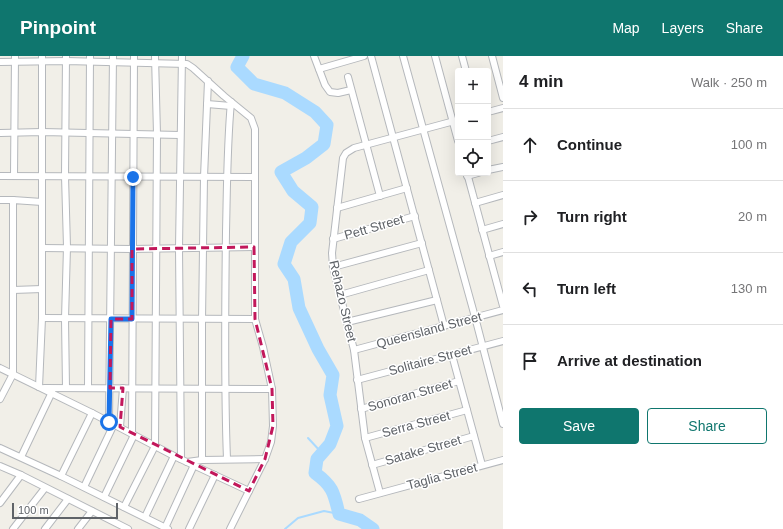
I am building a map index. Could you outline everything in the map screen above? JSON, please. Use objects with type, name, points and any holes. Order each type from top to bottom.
[{"type":"street","points":[[104,497],[133,434],[132,249],[134,56]]},
{"type":"street","points":[[124,507],[155,446],[157,134],[155,56]]},
{"type":"street","points":[[180,459],[179,320],[182,56]]},
{"type":"street","points":[[314,56],[325,85],[330,92],[338,93],[351,90]]},
{"type":"street","points":[[319,69],[341,59],[364,56]]},
{"type":"street","points":[[371,56],[394,136],[444,326]]},
{"type":"street","points":[[403,56],[503,424]]},
{"type":"street","points":[[435,56],[455,120]]},
{"type":"street","points":[[462,56],[465,68]]},
{"type":"street","points":[[492,56],[503,98]]},
{"type":"street","points":[[14,176],[15,59]]},
{"type":"street","points":[[0,62],[15,59],[113,59],[134,63],[187,64],[208,81],[231,104],[251,118],[254,123],[255,320],[263,347],[272,389],[273,426],[271,442],[265,459],[230,529]]},
{"type":"street","points":[[40,387],[43,176],[42,59]]},
{"type":"street","points":[[66,59],[66,388]]},
{"type":"street","points":[[88,388],[90,59]]},
{"type":"street","points":[[84,487],[112,423],[110,388],[113,59]]},
{"type":"street","points":[[348,78],[380,196]]},
{"type":"street","points":[[202,460],[204,176],[208,81]]},
{"type":"street","points":[[207,104],[231,104]]},
{"type":"street","points":[[227,459],[224,320],[231,104]]},
{"type":"street","points":[[491,111],[503,108]]},
{"type":"street","name":"Rehazo Street","points":[[380,493],[365,438],[354,350],[333,267],[333,239],[343,158],[350,150],[366,144],[455,120]]},
{"type":"street","points":[[0,133],[42,132],[180,135]]},
{"type":"street","points":[[491,140],[503,137]]},
{"type":"street","points":[[491,169],[503,167]]},
{"type":"street","points":[[0,176],[254,177]]},
{"type":"street","points":[[468,176],[503,306]]},
{"type":"street","points":[[337,208],[407,188]]},
{"type":"street","points":[[475,203],[503,195]]},
{"type":"street","points":[[0,200],[42,202]]},
{"type":"street","points":[[0,399],[13,374],[13,200]]},
{"type":"street","name":"Pett Street","points":[[333,239],[415,216]]},
{"type":"street","points":[[482,230],[503,224]]},
{"type":"street","points":[[333,267],[422,243]]},
{"type":"street","points":[[42,248],[67,247],[132,249],[254,247]]},
{"type":"street","points":[[489,256],[503,252]]},
{"type":"street","points":[[340,295],[429,270]]},
{"type":"street","points":[[13,290],[42,289]]},
{"type":"street","points":[[348,322],[437,300]]},
{"type":"street","name":"Queensland Street","points":[[354,350],[503,310]]},
{"type":"street","points":[[42,318],[255,320]]},
{"type":"street","name":"Solitaire Street","points":[[357,380],[503,341]]},
{"type":"street","points":[[452,354],[482,465]]},
{"type":"street","points":[[0,368],[52,392],[180,459],[249,491]]},
{"type":"street","name":"Sonoran Street","points":[[361,409],[459,381]]},
{"type":"street","points":[[40,387],[132,389],[272,389]]},
{"type":"street","points":[[120,427],[123,388]]},
{"type":"street","points":[[21,457],[52,392]]},
{"type":"street","name":"Serra Street","points":[[365,438],[467,410]]},
{"type":"street","points":[[61,476],[92,413]]},
{"type":"street","name":"Satake Street","points":[[372,465],[474,436]]},
{"type":"street","points":[[0,448],[84,487],[166,528],[194,465]]},
{"type":"street","points":[[144,517],[174,456]]},
{"type":"street","points":[[187,462],[227,459],[265,459]]},
{"type":"street","name":"Taglia Street","points":[[358,499],[503,460]]},
{"type":"street","points":[[0,466],[128,529]]},
{"type":"street","points":[[0,503],[21,475]]},
{"type":"street","points":[[189,529],[215,475]]},
{"type":"street","points":[[13,529],[45,488]]},
{"type":"street","points":[[45,529],[68,499]]},
{"type":"street","points":[[78,529],[92,511]]},
{"type":"street","points":[[111,529],[116,523]]},
{"type":"highlighted area","points":[[254,247],[255,319],[272,389],[273,426],[265,459],[249,491],[120,427],[123,388],[110,388],[111,319],[132,319],[132,249]]},
{"type":"waterway","points":[[243,56],[237,67],[254,84],[285,93],[315,112],[327,125],[324,144],[306,158],[281,172],[293,191],[312,207],[310,223],[291,242],[284,264],[294,279],[299,308],[318,349],[333,375],[330,395],[337,426],[330,444],[317,459],[315,473],[326,482],[332,490],[339,514],[360,520],[373,529]]},
{"type":"waterway","points":[[308,438],[322,453]]},
{"type":"waterway","points":[[285,529],[298,518],[324,511],[339,514]]},
{"type":"route","points":[[109,422],[111,319],[132,319],[133,177]]}]
